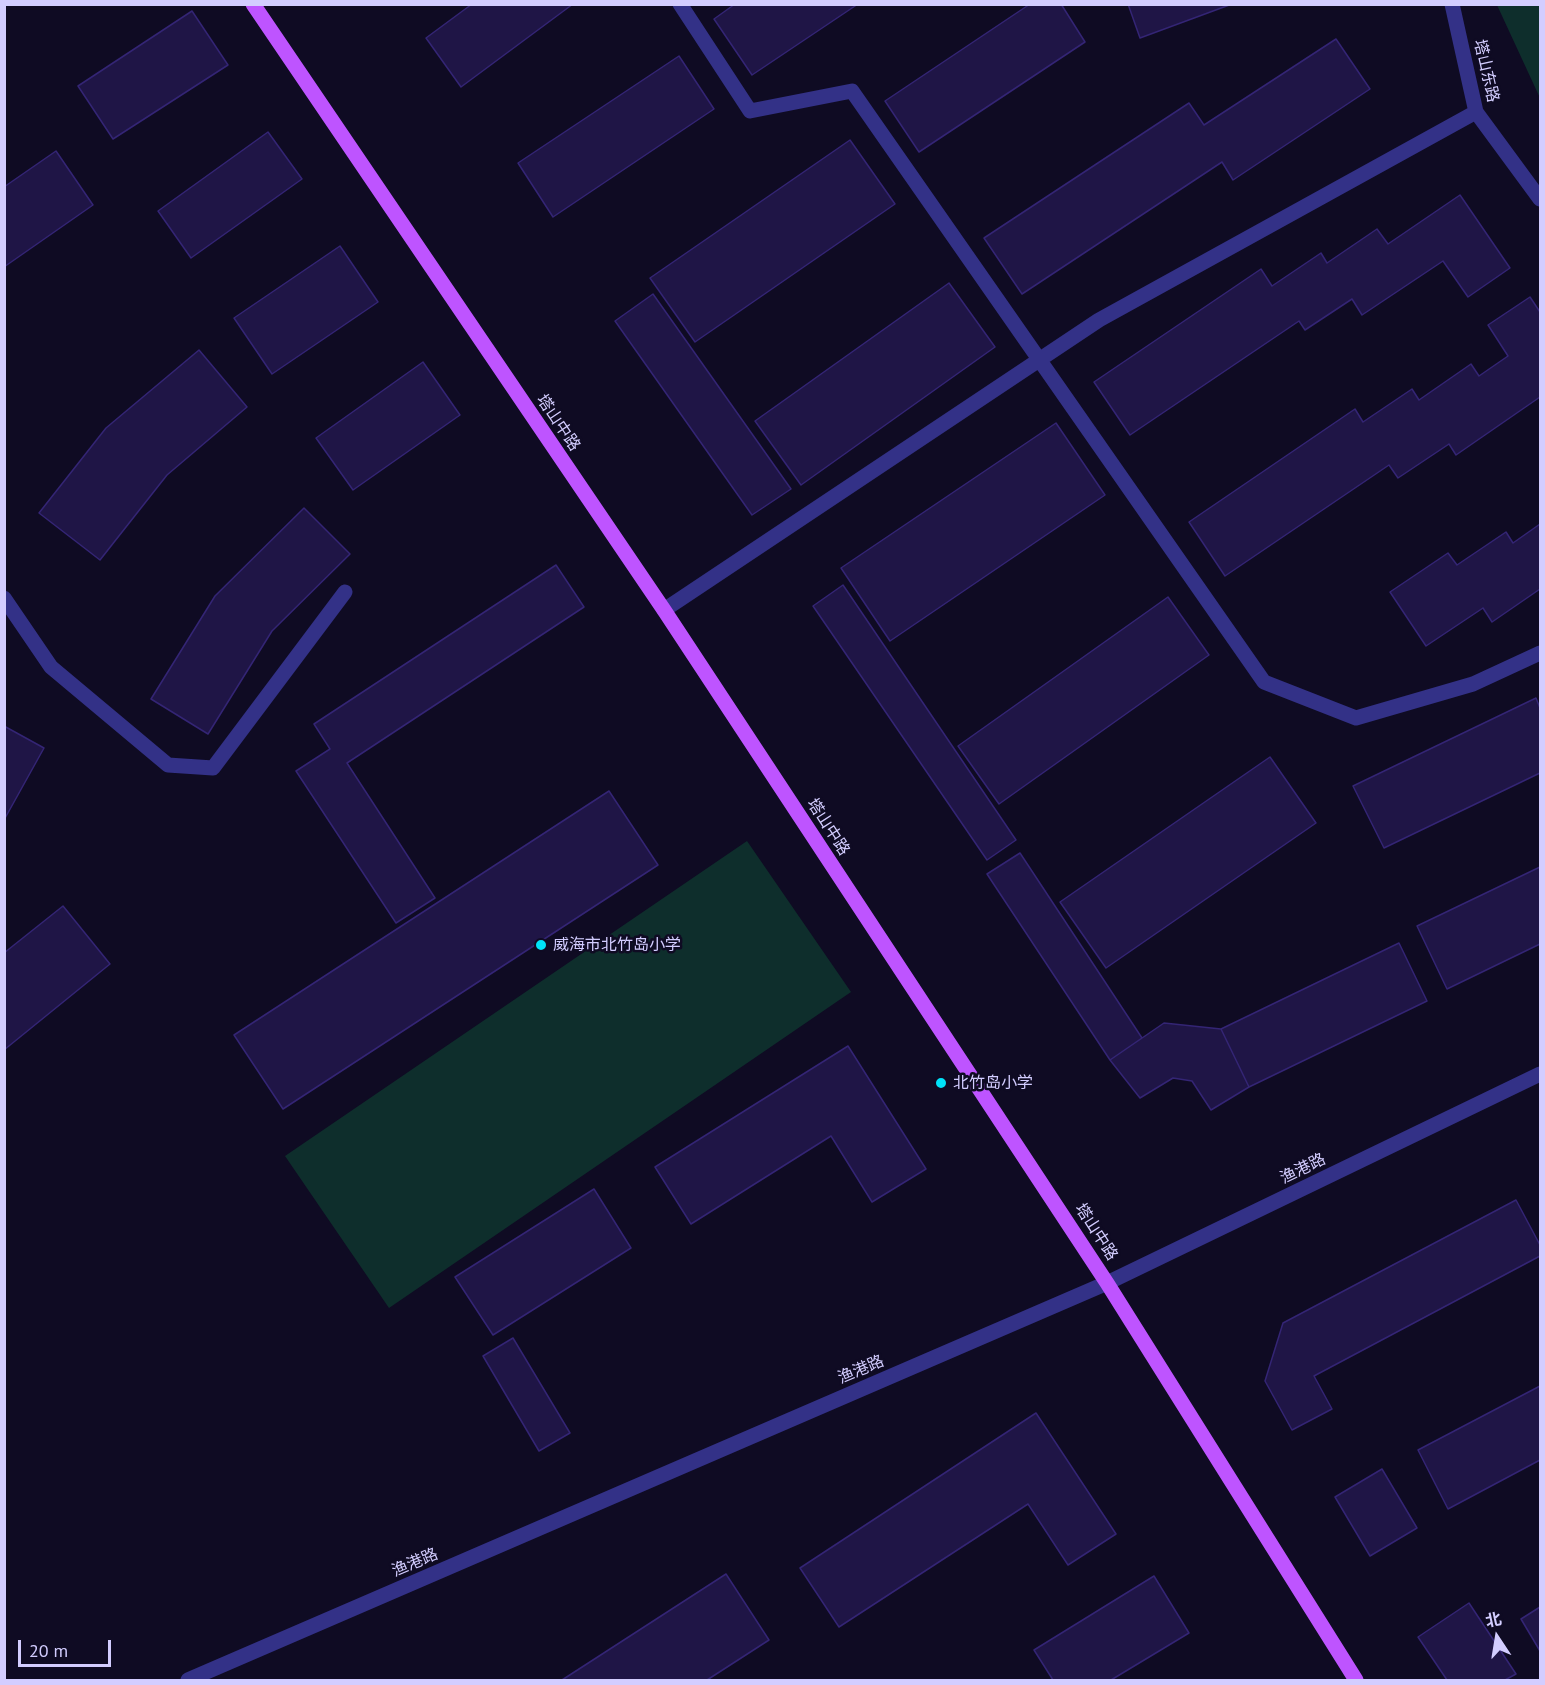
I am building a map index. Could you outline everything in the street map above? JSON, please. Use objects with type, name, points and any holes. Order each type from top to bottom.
[{"type":"main road","name":"塔山中路","points":[[253,4],[664,610],[1107,1283],[1356,1680]]},
{"type":"street","points":[[680,4],[750,111],[852,91],[1264,682],[1356,718],[1473,684],[1540,653]]},
{"type":"street","name":"塔山东路","points":[[1452,4],[1476,112],[1540,199]]},
{"type":"street","points":[[664,610],[1099,320],[1476,112]]},
{"type":"street","points":[[4,598],[51,667],[168,765],[213,768],[345,592]]},
{"type":"street","name":"渔港路","points":[[188,1680],[1107,1283],[1540,1074]]},
{"type":"green space","points":[[1497,5],[1540,5],[1540,98]]},
{"type":"green space","points":[[747,841],[851,992],[389,1308],[285,1156]]},
{"type":"building","points":[[472,4],[573,4],[461,87],[426,38]]},
{"type":"building","points":[[735,4],[858,4],[752,75],[714,19]]},
{"type":"building","points":[[1030,4],[1061,4],[1085,42],[919,152],[885,101]]},
{"type":"building","points":[[1128,4],[1232,4],[1140,38]]},
{"type":"building","points":[[192,11],[228,65],[113,139],[78,86]]},
{"type":"building","points":[[1336,39],[1370,89],[1233,180],[1222,162],[1022,294],[984,238],[1189,103],[1204,125]]},
{"type":"building","points":[[679,56],[714,109],[553,217],[518,163]]},
{"type":"building","points":[[268,132],[302,179],[191,258],[158,211]]},
{"type":"building","points":[[850,140],[895,204],[695,342],[650,278]]},
{"type":"building","points":[[56,151],[93,205],[4,267],[4,187]]},
{"type":"building","points":[[1460,195],[1510,268],[1468,297],[1443,261],[1362,315],[1352,299],[1305,330],[1299,321],[1130,435],[1094,382],[1261,269],[1272,286],[1321,253],[1327,263],[1377,229],[1388,244]]},
{"type":"building","points":[[340,246],[378,302],[272,374],[234,318]]},
{"type":"building","points":[[949,283],[995,347],[801,485],[755,421]]},
{"type":"building","points":[[653,294],[791,489],[752,515],[615,321]]},
{"type":"building","points":[[1530,297],[1540,312],[1540,397],[1456,455],[1449,444],[1398,478],[1389,465],[1225,576],[1189,522],[1355,409],[1363,422],[1412,389],[1419,400],[1471,364],[1479,376],[1508,356],[1488,325]]},
{"type":"building","points":[[199,350],[247,407],[167,475],[100,560],[39,513],[106,428]]},
{"type":"building","points":[[423,362],[460,415],[353,490],[316,438]]},
{"type":"building","points":[[1056,423],[1105,495],[890,641],[841,568]]},
{"type":"building","points":[[304,508],[350,554],[272,631],[208,734],[151,699],[215,596]]},
{"type":"building","points":[[1540,524],[1540,589],[1492,622],[1483,608],[1426,646],[1390,592],[1448,553],[1457,565],[1506,532],[1513,543]]},
{"type":"building","points":[[556,565],[584,607],[347,763],[435,898],[396,923],[296,771],[330,749],[314,724]]},
{"type":"building","points":[[843,585],[1016,840],[987,860],[813,606]]},
{"type":"building","points":[[1168,597],[1209,655],[999,804],[958,746]]},
{"type":"building","points":[[1536,698],[1540,708],[1540,773],[1384,848],[1353,786]]},
{"type":"building","points":[[4,726],[44,748],[4,820]]},
{"type":"building","points":[[1270,757],[1316,823],[1106,968],[1060,902]]},
{"type":"building","points":[[609,791],[658,865],[283,1109],[234,1035]]},
{"type":"building","points":[[1020,853],[1142,1038],[1110,1060],[987,874]]},
{"type":"building","points":[[1540,867],[1540,944],[1447,989],[1417,926]]},
{"type":"building","points":[[63,906],[110,964],[4,1050],[4,953]]},
{"type":"building","points":[[1399,943],[1427,1001],[1249,1087],[1221,1029]]},
{"type":"building","points":[[1164,1023],[1221,1029],[1249,1087],[1211,1110],[1192,1081],[1173,1078],[1140,1098],[1110,1060]]},
{"type":"building","points":[[848,1046],[926,1169],[872,1202],[831,1136],[691,1224],[655,1167]]},
{"type":"building","points":[[594,1189],[631,1248],[493,1335],[455,1277]]},
{"type":"building","points":[[1516,1200],[1540,1245],[1540,1256],[1314,1376],[1332,1409],[1292,1430],[1265,1381],[1283,1323]]},
{"type":"building","points":[[513,1338],[570,1433],[539,1451],[483,1356]]},
{"type":"building","points":[[1540,1386],[1540,1460],[1448,1509],[1418,1450]]},
{"type":"building","points":[[1036,1413],[1116,1534],[1068,1565],[1028,1504],[839,1627],[800,1568]]},
{"type":"building","points":[[1382,1469],[1417,1528],[1370,1556],[1335,1497]]},
{"type":"building","points":[[726,1574],[769,1640],[707,1680],[562,1680]]},
{"type":"building","points":[[1154,1576],[1189,1633],[1111,1680],[1053,1680],[1034,1650]]},
{"type":"building","points":[[1469,1603],[1516,1674],[1505,1680],[1447,1680],[1418,1637]]},
{"type":"building","points":[[1540,1607],[1540,1651],[1521,1619]]},
{"type":"place","name":"威海市北竹岛小学","points":[[541,945]]},
{"type":"place","name":"北竹岛小学","points":[[941,1083]]}]
